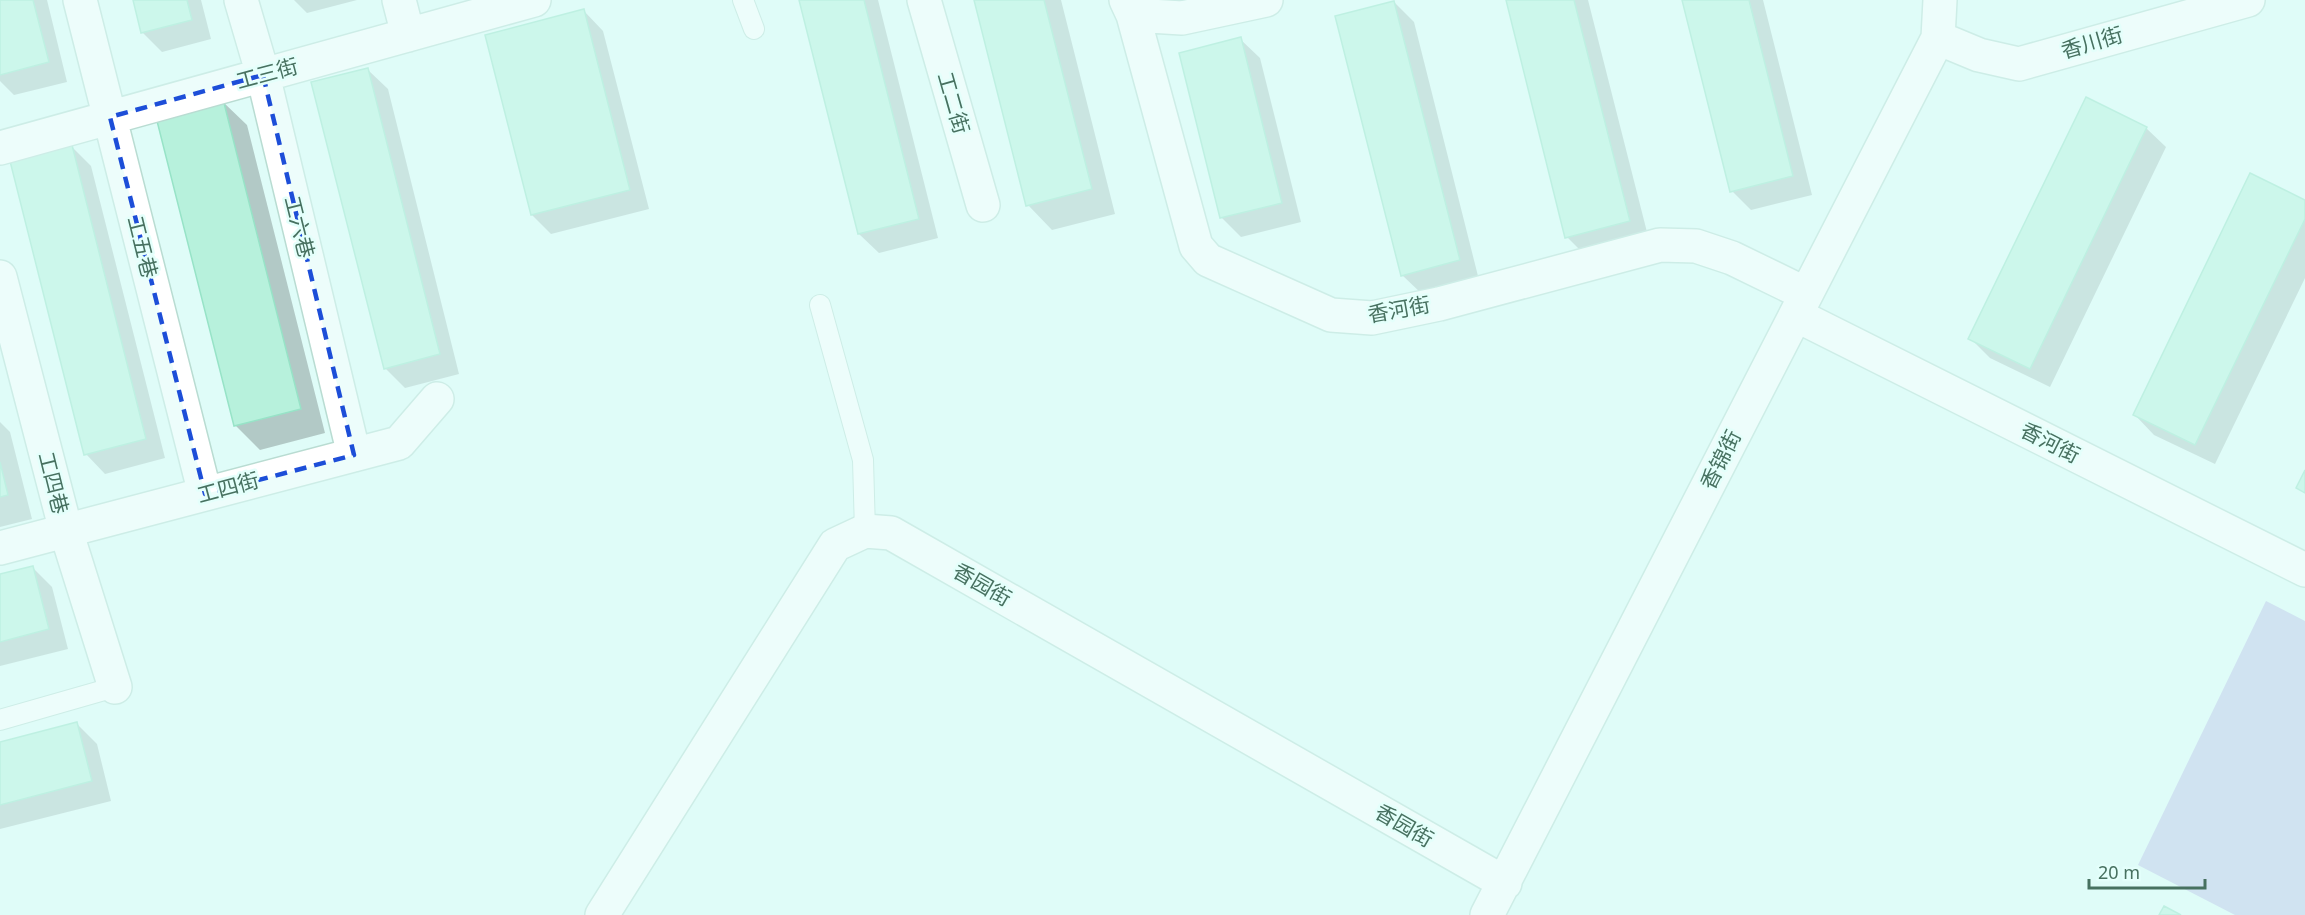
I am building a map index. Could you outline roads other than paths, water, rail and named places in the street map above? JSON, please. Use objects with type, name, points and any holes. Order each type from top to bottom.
[{"type":"street","name":"工五巷","points":[[80,0],[205,494]]},
{"type":"street","name":"工六巷","points":[[241,0],[262,75],[354,455]]},
{"type":"street","points":[[399,0],[408,35]]},
{"type":"street","name":"工三街","points":[[0,148],[534,0]]},
{"type":"street","name":"工二街","points":[[924,0],[983,205]]},
{"type":"street","points":[[1130,8],[1182,18],[1266,0]]},
{"type":"street","name":"香锦街","points":[[1487,915],[1938,38],[1940,0]]},
{"type":"street","name":"香川街","points":[[1938,38],[1979,55],[2019,64],[2248,0]]},
{"type":"street","name":"香河街","points":[[1130,8],[1196,246],[1208,260],[1331,315],[1372,318],[1439,304],[1660,245],[1696,246],[1732,258],[1801,304],[2305,570]]},
{"type":"street","name":"工四巷","points":[[0,277],[66,531],[115,687]]},
{"type":"street","name":"工四街","points":[[0,548],[399,443],[437,399]]},
{"type":"street","name":"香园街","points":[[602,915],[835,544],[865,531],[891,532],[1505,883]]},
{"type":"lane","points":[[743,0],[754,29]]},
{"type":"lane","points":[[820,305],[863,460],[865,531]]},
{"type":"lane","points":[[0,720],[115,687]]}]
